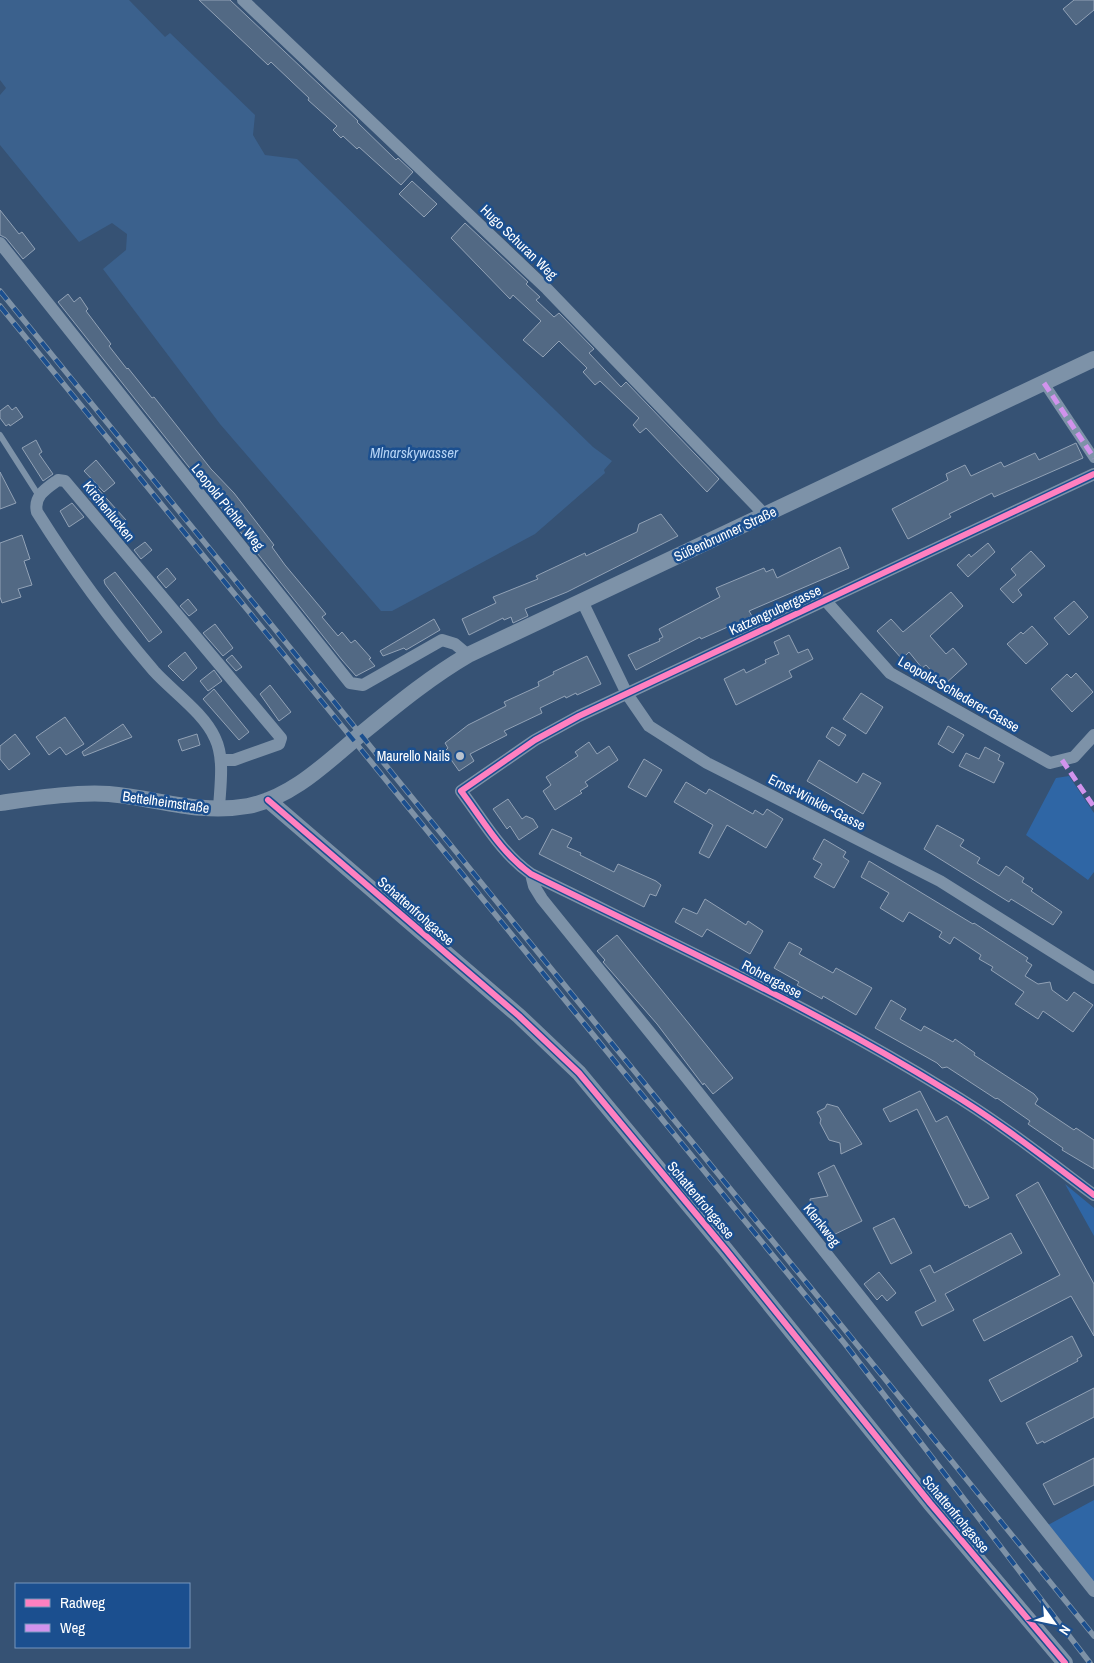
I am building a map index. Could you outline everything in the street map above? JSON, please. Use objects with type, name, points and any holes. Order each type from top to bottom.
[{"type":"street","name":"Hugo Schuran Weg","points":[[243,0],[547,289],[764,515]]},
{"type":"street","name":"Leopold Pichler Weg","points":[[0,242],[350,683],[362,685],[442,640],[455,644],[468,655]]},
{"type":"street","name":"Süßenbrunner Straße","points":[[368,728],[427,682],[468,655],[1094,359]]},
{"type":"street","points":[[1044,383],[1094,458]]},
{"type":"street","name":"Katzengrubergasse","points":[[473,782],[535,740],[579,716],[1094,474]]},
{"type":"street","name":"Kirchenlucken","points":[[39,496],[58,480],[64,480],[280,738],[279,744],[234,760],[220,760]]},
{"type":"street","points":[[39,496],[35,506],[37,512],[87,588],[155,672],[207,725],[219,747],[218,809]]},
{"type":"street","name":"Leopold-Schlederer-Gasse","points":[[825,600],[890,673],[1050,764],[1074,757],[1094,735]]},
{"type":"street","name":"Ernst-Winkler-Gasse","points":[[582,601],[627,694],[649,726],[707,763],[940,881],[1094,978]]},
{"type":"street","name":"Bettelheimstraße","points":[[0,803],[52,796],[109,794],[190,808],[218,809],[248,806],[268,800],[297,784],[368,728]]},
{"type":"street","name":"Rohrergasse","points":[[473,782],[461,791],[504,849],[517,864],[531,874],[689,950],[811,1014],[939,1086],[1010,1134],[1094,1195]]},
{"type":"street","name":"Schattenfrohgasse","points":[[268,800],[519,1016],[579,1072],[936,1510],[1065,1663]]},
{"type":"street","name":"Klenkweg","points":[[531,874],[534,886],[542,898],[1094,1591]]},
{"type":"lane","points":[[0,435],[39,496]]},
{"type":"shaded area","points":[[1069,776],[1094,813],[1094,872],[1088,880],[1026,835],[1056,778]]},
{"type":"shaded area","points":[[1065,1184],[1094,1208],[1094,1236]]},
{"type":"shaded area","points":[[1094,1500],[1094,1585],[1048,1525]]},
{"type":"water","name":"Mlnarskywasser","points":[[0,0],[129,0],[165,37],[170,33],[255,115],[253,135],[265,155],[297,159],[593,447],[612,461],[604,470],[605,473],[535,534],[392,611],[381,611],[220,424],[103,269],[126,250],[127,234],[112,223],[79,242],[0,145],[0,95],[6,88],[0,80]]},
{"type":"building","points":[[199,0],[230,0],[358,121],[396,160],[398,158],[413,172],[401,185],[359,147],[357,149],[343,136],[341,138],[333,130],[337,126],[308,100],[309,98],[271,62],[268,65]]},
{"type":"building","points":[[1074,0],[1094,0],[1094,10],[1076,25],[1063,9]]},
{"type":"building","points":[[412,181],[437,204],[424,217],[399,194]]},
{"type":"building","points":[[0,210],[19,234],[22,232],[35,249],[23,259],[6,238],[0,235]]},
{"type":"building","points":[[465,223],[528,282],[526,284],[540,297],[536,300],[554,317],[559,313],[594,349],[589,353],[621,387],[626,382],[719,479],[707,492],[646,428],[640,433],[633,425],[639,418],[600,381],[595,385],[583,372],[587,368],[559,341],[543,357],[523,340],[541,321],[513,295],[510,299],[451,238]]},
{"type":"building","points":[[68,294],[74,302],[80,297],[88,309],[86,311],[111,344],[109,346],[152,398],[154,397],[211,469],[234,493],[274,545],[272,547],[285,565],[326,614],[322,617],[338,636],[342,632],[351,643],[355,640],[371,658],[369,659],[375,666],[356,676],[342,660],[58,302]]},
{"type":"building","points":[[8,405],[12,410],[16,407],[23,417],[10,426],[9,424],[6,426],[0,418],[0,411]]},
{"type":"building","points":[[36,440],[42,452],[39,454],[53,474],[43,481],[22,448]]},
{"type":"building","points":[[1076,443],[1083,458],[994,497],[992,493],[949,514],[951,517],[908,539],[892,509],[948,480],[946,474],[965,465],[971,476],[1001,462],[1004,467],[1035,453],[1039,460]]},
{"type":"building","points":[[96,460],[115,483],[104,492],[84,471]]},
{"type":"building","points":[[0,472],[16,503],[0,509]]},
{"type":"building","points":[[98,489],[126,520],[123,523],[128,529],[121,535],[89,497]]},
{"type":"building","points":[[72,503],[84,517],[69,527],[60,511]]},
{"type":"building","points":[[661,514],[678,536],[567,592],[525,609],[528,616],[513,623],[511,617],[504,620],[503,618],[469,635],[462,619],[496,603],[493,597],[538,579],[536,576],[585,553],[586,556],[637,532],[639,524]]},
{"type":"building","points":[[22,535],[30,559],[24,561],[32,585],[18,589],[21,597],[2,603],[0,597],[0,543]]},
{"type":"building","points":[[145,542],[152,550],[141,559],[134,550]]},
{"type":"building","points":[[988,543],[995,552],[968,577],[957,565],[969,554],[971,557]]},
{"type":"building","points":[[840,547],[849,568],[749,611],[752,616],[701,639],[700,637],[636,670],[628,655],[660,641],[659,639],[663,637],[659,629],[720,597],[716,588],[764,568],[766,572],[773,569],[777,578]]},
{"type":"building","points":[[1031,551],[1045,566],[1018,590],[1022,595],[1013,603],[1000,589],[1016,575],[1011,569]]},
{"type":"building","points":[[167,568],[176,579],[166,588],[157,577]]},
{"type":"building","points":[[115,572],[162,632],[149,642],[105,584],[104,580]]},
{"type":"building","points":[[951,592],[963,606],[930,636],[946,654],[953,648],[967,664],[944,685],[926,665],[922,668],[909,652],[902,659],[877,631],[891,619],[903,632]]},
{"type":"building","points":[[188,599],[197,610],[189,616],[180,606]]},
{"type":"building","points":[[1074,601],[1088,617],[1069,635],[1054,618]]},
{"type":"building","points":[[434,619],[440,630],[406,650],[404,648],[383,656],[380,651]]},
{"type":"building","points":[[215,624],[233,648],[223,656],[203,633]]},
{"type":"building","points":[[1032,626],[1048,644],[1026,664],[1007,644],[1021,632],[1023,634]]},
{"type":"building","points":[[789,635],[798,653],[808,649],[813,659],[789,671],[792,677],[736,705],[724,679],[744,669],[746,673],[766,663],[765,660],[779,654],[774,642]]},
{"type":"building","points":[[185,652],[197,668],[183,681],[168,666]]},
{"type":"building","points":[[232,655],[242,667],[236,671],[226,660]]},
{"type":"building","points":[[587,656],[601,684],[577,695],[576,693],[566,698],[565,696],[540,708],[542,713],[504,731],[507,735],[470,754],[474,761],[459,771],[445,751],[448,748],[445,743],[468,725],[506,706],[504,702],[539,686],[538,682],[554,674],[553,672]]},
{"type":"building","points":[[214,670],[222,681],[208,691],[200,681]]},
{"type":"building","points":[[1076,673],[1093,692],[1072,712],[1051,689],[1067,674],[1071,678]]},
{"type":"building","points":[[270,685],[291,712],[279,721],[260,694]]},
{"type":"building","points":[[214,689],[249,732],[239,740],[203,699]]},
{"type":"building","points":[[861,693],[883,707],[866,734],[843,719]]},
{"type":"building","points":[[65,717],[84,744],[66,755],[60,747],[49,755],[36,737]]},
{"type":"building","points":[[123,724],[132,737],[84,756],[82,752]]},
{"type":"building","points":[[948,726],[964,735],[953,753],[938,744]]},
{"type":"building","points":[[832,727],[846,735],[839,746],[826,737]]},
{"type":"building","points":[[15,734],[30,754],[9,770],[0,759],[0,746]]},
{"type":"building","points":[[197,734],[200,745],[182,751],[178,740]]},
{"type":"building","points":[[589,742],[597,754],[609,746],[618,760],[585,782],[588,786],[580,791],[582,793],[555,810],[543,791],[551,785],[546,777],[578,756],[575,752]]},
{"type":"building","points":[[985,747],[1000,755],[998,760],[1004,763],[994,783],[959,766],[966,753],[979,759]]},
{"type":"building","points":[[644,759],[662,770],[646,797],[628,787]]},
{"type":"building","points":[[819,760],[857,783],[863,773],[881,783],[863,814],[807,781]]},
{"type":"building","points":[[686,782],[706,794],[709,789],[753,814],[755,810],[763,815],[767,809],[783,819],[766,848],[727,825],[709,858],[699,853],[713,825],[674,802]]},
{"type":"building","points":[[508,799],[522,819],[526,816],[533,819],[538,827],[519,840],[510,826],[507,829],[493,809]]},
{"type":"building","points":[[937,825],[964,840],[960,846],[980,858],[977,863],[999,876],[1006,866],[1024,878],[1022,882],[1033,889],[1031,891],[1062,912],[1053,925],[1011,899],[1009,902],[924,849]]},
{"type":"building","points":[[552,829],[572,838],[567,847],[614,872],[618,864],[656,881],[661,885],[656,896],[650,894],[644,907],[539,854]]},
{"type":"building","points":[[824,839],[846,852],[843,857],[849,861],[834,888],[814,877],[822,864],[813,859]]},
{"type":"building","points":[[869,861],[974,923],[1028,958],[1026,961],[1032,965],[1025,976],[1038,984],[1050,982],[1052,990],[1067,1001],[1074,992],[1093,1005],[1073,1032],[1043,1011],[1038,1019],[1015,1004],[1024,992],[991,970],[993,967],[979,959],[981,955],[954,937],[950,944],[939,937],[942,932],[909,912],[903,922],[880,908],[889,893],[861,877]]},
{"type":"building","points":[[705,899],[746,925],[748,921],[763,931],[750,954],[707,929],[702,937],[675,922],[683,908],[697,914]]},
{"type":"building","points":[[617,935],[733,1078],[713,1094],[704,1083],[703,1085],[657,1024],[603,962],[605,960],[597,951]]},
{"type":"building","points":[[789,942],[802,949],[799,954],[833,973],[836,968],[872,988],[856,1015],[823,996],[822,999],[797,985],[799,982],[774,968]]},
{"type":"building","points":[[891,1000],[906,1009],[900,1019],[921,1031],[924,1026],[953,1042],[955,1039],[975,1053],[974,1055],[1034,1094],[1038,1099],[1035,1104],[1074,1130],[1076,1128],[1094,1140],[1094,1169],[1062,1150],[1063,1148],[1028,1124],[1030,1121],[997,1098],[947,1067],[942,1068],[937,1063],[875,1028]]},
{"type":"building","points":[[920,1091],[936,1122],[947,1116],[989,1198],[969,1208],[968,1205],[965,1206],[917,1109],[890,1122],[883,1109]]},
{"type":"building","points":[[827,1104],[838,1107],[862,1144],[841,1154],[840,1143],[829,1140],[820,1123],[821,1119],[817,1112],[825,1108]]},
{"type":"building","points":[[834,1165],[862,1221],[827,1238],[811,1208],[810,1199],[828,1196],[818,1173]]},
{"type":"building","points":[[1038,1182],[1094,1284],[1094,1336],[1071,1296],[984,1341],[973,1320],[1060,1275],[1016,1195]]},
{"type":"building","points":[[894,1218],[912,1253],[891,1264],[873,1228]]},
{"type":"building","points":[[1011,1233],[1022,1253],[945,1294],[954,1310],[922,1326],[915,1312],[936,1301],[920,1270],[930,1265],[934,1273]]},
{"type":"building","points":[[879,1272],[896,1293],[887,1301],[882,1295],[877,1300],[864,1284]]},
{"type":"building","points":[[1072,1336],[1082,1356],[1077,1359],[1078,1361],[1001,1402],[989,1380]]},
{"type":"building","points":[[1094,1388],[1094,1417],[1044,1443],[1043,1441],[1037,1444],[1026,1423]]},
{"type":"building","points":[[1094,1458],[1094,1485],[1054,1505],[1043,1484]]},
{"type":"railway","points":[[0,291],[1094,1636]]},
{"type":"railway","points":[[0,306],[845,1344],[1090,1663]]},
{"type":"marked path","points":[[1044,383],[1094,458]]},
{"type":"marked path","points":[[1062,760],[1094,807]]},
{"type":"cycle path","points":[[1094,474],[579,716],[535,740],[461,791],[501,846],[520,866],[531,874],[741,977],[896,1060],[984,1114],[1094,1195]]},
{"type":"cycle path","points":[[268,800],[519,1016],[579,1073],[726,1250],[930,1503],[1065,1663]]},
{"type":"place","name":"Maurello Nails","points":[[460,756]]}]
